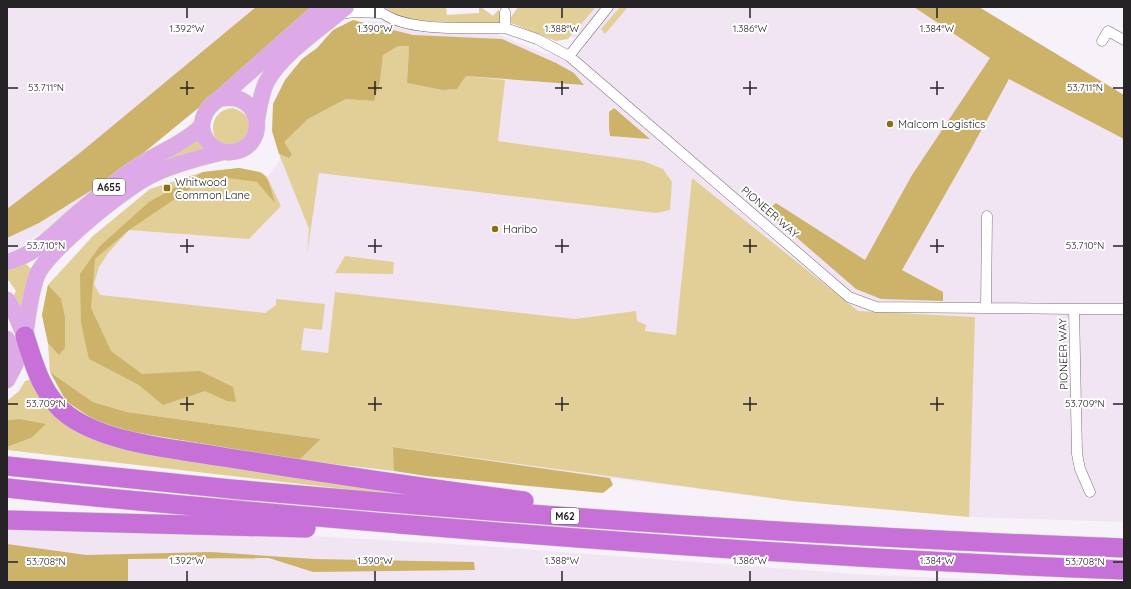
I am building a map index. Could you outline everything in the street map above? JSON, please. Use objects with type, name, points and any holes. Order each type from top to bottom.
[{"type":"highway","name":"M62","points":[[16,338],[57,407],[84,426],[100,433],[134,442],[256,462],[437,489],[709,526]]},
{"type":"highway","name":"M62","points":[[7,466],[238,489],[530,514],[888,537],[1124,548]]},
{"type":"highway","name":"M62","points":[[7,488],[208,508],[563,537],[877,558],[1124,570]]},
{"type":"highway","name":"M62","points":[[7,520],[563,537]]},
{"type":"main road","points":[[222,152],[214,148],[208,142],[204,134],[202,126],[203,117],[206,110],[323,7]]},
{"type":"main road","name":"A655","points":[[9,376],[19,357],[16,338],[30,301],[37,276],[49,257],[95,216],[136,183],[173,166],[222,152],[237,152],[250,144],[256,131],[260,102],[266,83],[276,68],[298,47],[342,10]]},
{"type":"main road","points":[[219,99],[228,97],[238,99],[246,103],[253,110],[257,119]]},
{"type":"main road","name":"A655","points":[[7,262],[23,257],[133,169],[152,157],[180,143],[202,126]]},
{"type":"main road","points":[[7,300],[14,313],[16,338]]},
{"type":"street","points":[[569,56],[608,7]]},
{"type":"street","name":"PIONEER WAY","points":[[342,10],[355,12],[378,10],[395,21],[412,25],[431,27],[505,28],[537,39],[569,56],[849,297],[876,306],[1124,309]]},
{"type":"street","points":[[505,12],[505,28]]},
{"type":"street","points":[[1102,41],[1108,31],[1124,40]]},
{"type":"street","points":[[986,308],[987,216]]},
{"type":"street","name":"PIONEER WAY","points":[[1074,309],[1077,454],[1080,469],[1090,492]]},
{"type":"shaded area","points":[[7,7],[312,7],[202,105],[119,173],[43,232],[11,252],[7,252]]},
{"type":"shaded area","points":[[256,7],[313,7],[202,105],[119,173],[39,223],[7,238],[7,209],[81,152]]},
{"type":"shaded area","points":[[385,7],[446,7],[447,15],[479,13],[479,7],[481,7],[493,16],[498,10],[500,12],[500,25],[407,20],[395,15]]},
{"type":"shaded area","points":[[518,7],[596,7],[568,39],[556,41],[511,23],[511,17]]},
{"type":"shaded area","points":[[539,7],[979,7],[1124,95],[1124,522],[969,517],[793,501],[610,478],[393,447],[50,372],[48,343],[42,315],[48,285],[93,236],[150,189],[239,168],[261,172],[267,177],[314,115],[338,109],[368,21],[475,25],[546,54],[585,49]]},
{"type":"shaded area","points":[[620,7],[628,7],[605,34],[601,29]]},
{"type":"shaded area","points":[[914,7],[979,7],[1124,95],[1124,139],[1009,79],[902,270],[943,292],[943,301],[881,299],[856,289],[766,211],[776,203],[865,260],[912,175],[990,58]]},
{"type":"shaded area","points":[[353,20],[413,35],[502,39],[556,63],[574,73],[584,85],[466,76],[457,89],[442,90],[407,83],[409,46],[398,46],[383,55],[380,82],[374,101],[346,99],[308,119],[284,142],[292,154],[289,158],[279,154],[272,131],[273,104],[285,80],[302,59],[317,48],[333,30]]},
{"type":"shaded area","points":[[398,46],[409,46],[407,83],[442,90],[457,89],[466,76],[505,80],[498,141],[643,161],[663,169],[672,182],[670,210],[656,213],[319,173],[307,255],[309,229],[279,154],[288,158],[292,153],[283,142],[308,119],[346,99],[374,101],[380,82],[383,54]]},
{"type":"shaded area","points":[[233,108],[240,111],[248,118],[250,130],[245,141],[226,145],[220,143],[216,138],[213,133],[213,126],[218,114],[224,110]]},
{"type":"shaded area","points":[[614,108],[650,139],[610,136],[609,112]]},
{"type":"shaded area","points":[[197,138],[203,150],[149,170]]},
{"type":"shaded area","points":[[239,168],[261,172],[267,177],[281,206],[249,239],[129,230],[109,252],[99,267],[94,284],[100,295],[265,313],[276,305],[276,299],[325,304],[322,330],[304,328],[301,350],[328,353],[335,292],[575,319],[636,311],[637,321],[646,325],[645,331],[676,335],[692,178],[858,311],[975,317],[969,517],[793,501],[394,447],[394,471],[299,460],[321,439],[127,412],[93,402],[50,372],[48,343],[42,315],[48,285],[93,236],[150,189],[203,172]]},
{"type":"shaded area","points":[[239,168],[265,176],[268,180],[275,203],[257,182],[228,178],[200,182],[129,230],[95,259],[91,308],[111,351],[142,374],[200,371],[233,387],[236,402],[227,401],[205,391],[163,405],[139,385],[89,359],[81,323],[80,274],[100,246],[149,202],[203,172]]},
{"type":"shaded area","points":[[345,256],[394,262],[393,274],[335,273]]},
{"type":"shaded area","points":[[26,264],[32,270],[20,309],[13,297],[16,291],[7,280],[7,268]]},
{"type":"shaded area","points":[[48,285],[61,299],[65,317],[65,348],[59,355],[48,343],[42,315]]},
{"type":"shaded area","points":[[50,372],[93,402],[127,412],[321,439],[299,460],[133,432],[97,422],[66,401]]},
{"type":"shaded area","points":[[31,379],[76,430],[379,487],[396,495],[7,450],[7,447],[31,438],[19,419],[7,420],[7,401],[19,391],[25,381]]},
{"type":"shaded area","points":[[19,419],[46,424],[31,438],[7,447],[7,420]]},
{"type":"shaded area","points":[[393,447],[610,478],[613,485],[603,493],[426,476],[394,471]]},
{"type":"shaded area","points":[[7,527],[204,530],[453,544],[869,575],[1036,582],[7,582]]},
{"type":"shaded area","points":[[7,544],[86,555],[211,552],[314,559],[474,562],[475,570],[313,572],[269,558],[128,559],[128,582],[7,582]]},
{"type":"place","name":"Malcom Logistics","points":[[890,124]]},
{"type":"place","name":"Whitwood Common Lane","points":[[167,188]]},
{"type":"place","name":"Haribo","points":[[495,229]]}]
